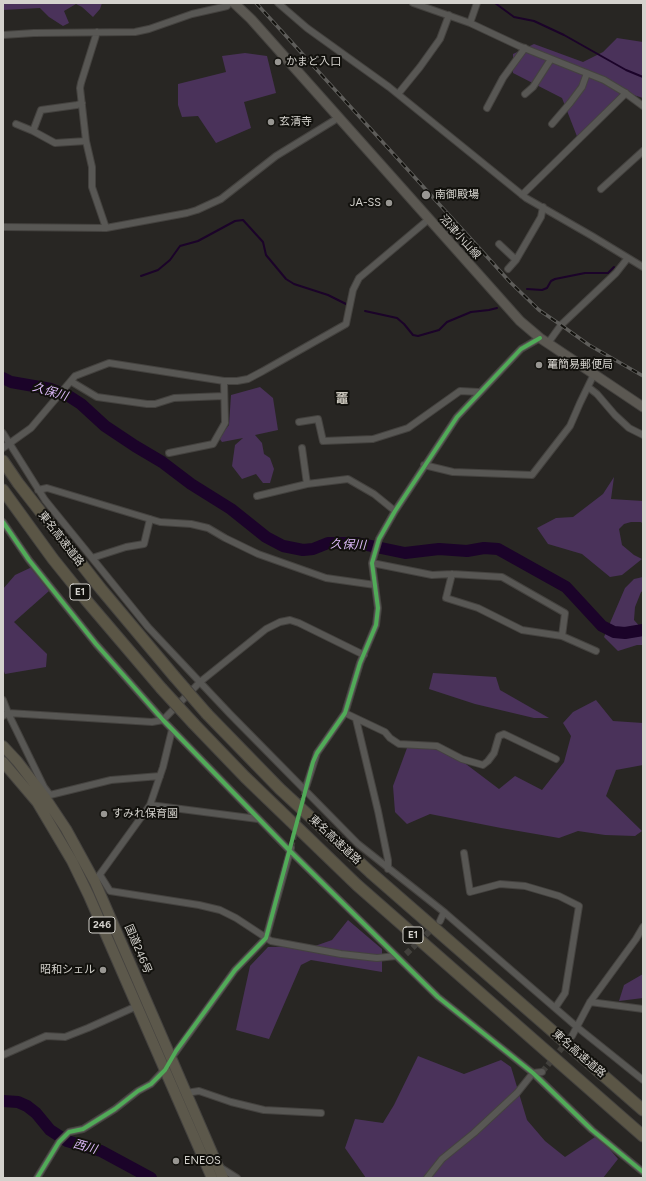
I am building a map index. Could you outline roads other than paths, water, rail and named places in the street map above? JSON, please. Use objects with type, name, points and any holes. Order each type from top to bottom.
[{"type":"highway","name":"東名高速道路","points":[[3,462],[101,589],[174,676],[207,714],[280,789],[370,872],[643,1110]]},
{"type":"highway","name":"東名高速道路","points":[[4,491],[58,565],[161,688],[245,778],[357,885],[643,1136]]},
{"type":"highway","name":"国道246号","points":[[3,746],[18,761],[44,796],[97,879],[171,1058],[223,1178]]},
{"type":"highway","name":"246","points":[[3,762],[37,802],[72,861],[89,896],[212,1178]]},
{"type":"main road","name":"沼津小山線","points":[[234,3],[251,19],[520,321],[540,338],[643,407]]},
{"type":"street","points":[[3,35],[34,33],[135,32],[149,29],[192,14],[228,6],[229,3]]},
{"type":"street","points":[[278,3],[307,28],[398,94],[522,195],[592,236],[627,259],[643,267]]},
{"type":"street","points":[[413,3],[470,23],[525,48],[604,80],[626,93],[643,106]]},
{"type":"street","points":[[470,23],[477,3]]},
{"type":"street","points":[[398,94],[440,39],[449,16]]},
{"type":"street","points":[[97,32],[81,83],[86,141],[92,167],[92,187],[106,228]]},
{"type":"street","points":[[487,108],[503,78],[525,48]]},
{"type":"street","points":[[525,94],[533,87],[551,59]]},
{"type":"street","points":[[552,124],[582,87],[587,73]]},
{"type":"street","points":[[522,195],[626,93]]},
{"type":"street","points":[[34,131],[41,110],[77,105],[82,102]]},
{"type":"street","points":[[3,228],[106,228],[187,213],[221,199],[276,156],[338,118]]},
{"type":"street","points":[[16,124],[34,131],[55,143],[86,141]]},
{"type":"street","points":[[600,189],[643,151]]},
{"type":"street","points":[[508,269],[516,260],[541,217],[542,207]]},
{"type":"street","points":[[3,448],[31,428],[72,382],[75,376],[109,363],[224,381],[248,379],[346,324],[353,290],[359,278],[429,219]]},
{"type":"street","points":[[499,244],[516,260]]},
{"type":"street","points":[[548,343],[560,325],[616,273],[627,259]]},
{"type":"street","points":[[305,790],[317,753],[345,713],[378,617],[372,563],[374,553],[380,539],[395,511],[424,465],[457,417],[521,349],[540,338]]},
{"type":"street","points":[[424,465],[453,472],[532,475],[570,426],[594,374]]},
{"type":"street","points":[[169,453],[213,444],[225,423],[224,381]]},
{"type":"street","points":[[72,382],[97,397],[147,404],[155,404],[174,398],[224,396]]},
{"type":"street","points":[[588,387],[598,394],[615,415],[629,428],[643,435]]},
{"type":"street","points":[[299,422],[318,419],[323,441],[373,439],[408,428],[460,391],[479,392]]},
{"type":"street","points":[[3,433],[38,490],[148,627],[358,844],[444,912],[577,1027],[643,1080]]},
{"type":"street","points":[[302,448],[307,484]]},
{"type":"street","points":[[257,496],[307,484],[348,479],[374,494],[395,511]]},
{"type":"street","points":[[38,490],[47,488],[160,522],[191,524],[208,528],[258,554],[326,578],[375,585]]},
{"type":"street","points":[[92,558],[126,547],[144,544],[150,519]]},
{"type":"street","points":[[3,522],[29,560],[96,644],[162,720],[258,819],[438,997],[533,1073],[592,1130],[643,1172]]},
{"type":"street","points":[[372,563],[432,575],[452,574],[502,577],[565,613],[562,636]]},
{"type":"street","points":[[452,574],[446,598],[478,608],[522,630],[562,636],[596,651]]},
{"type":"street","points":[[6,714],[152,722],[162,720],[200,682],[266,629],[280,622],[290,620],[364,655]]},
{"type":"street","points":[[3,700],[6,714],[44,787],[50,795],[111,780],[160,776]]},
{"type":"street","points":[[345,713],[385,732],[390,738],[399,744],[437,746],[462,759],[483,765],[494,753],[499,736],[504,734],[556,759]]},
{"type":"street","points":[[356,719],[378,811],[388,860],[388,869]]},
{"type":"street","points":[[172,730],[160,776],[150,805],[97,879],[110,891],[199,905],[220,910],[236,918],[271,941],[340,954],[377,958],[398,958],[406,954]]},
{"type":"street","points":[[150,805],[258,819]]},
{"type":"street","points":[[37,1178],[59,1142],[69,1132],[83,1129],[115,1109],[138,1091],[151,1084],[165,1070],[171,1058],[235,970],[266,938],[290,849]]},
{"type":"street","points":[[464,853],[470,892],[500,884],[525,886],[559,896],[579,906],[565,993],[555,1008]]},
{"type":"street","points":[[440,921],[444,912]]},
{"type":"street","points":[[572,1036],[590,1002],[636,939],[643,927]]},
{"type":"street","points":[[590,1002],[643,1009]]},
{"type":"street","points":[[3,1055],[46,1036],[65,1037],[137,1006]]},
{"type":"street","points":[[427,1178],[442,1159],[474,1133],[517,1093],[533,1073],[542,1072]]},
{"type":"street","points":[[186,1093],[199,1091],[231,1102],[264,1110],[321,1113]]},
{"type":"street","points":[[217,1165],[237,1178]]},
{"type":"waterway","points":[[495,3],[514,17],[534,21],[564,35],[626,70],[643,77]]},
{"type":"waterway","points":[[141,276],[158,270],[170,260],[180,246],[198,241],[235,221],[243,220],[263,242],[266,255],[286,279],[294,284],[328,295],[346,304]]},
{"type":"waterway","points":[[527,289],[542,290],[547,288],[551,281],[555,279],[585,273],[608,273],[614,267]]},
{"type":"waterway","points":[[365,311],[397,318],[413,335],[418,336],[439,330],[447,322],[471,312],[497,308]]},
{"type":"waterway","name":"久保川","points":[[3,378],[11,382],[51,389],[67,395],[81,404],[105,426],[162,462],[191,484],[231,509],[266,537],[283,546],[303,550],[313,549],[328,543],[357,543],[405,553],[439,549],[467,551],[484,548],[498,549],[566,587],[602,626],[614,632],[625,633],[643,630]]},
{"type":"waterway","name":"西川","points":[[3,1101],[18,1102],[27,1106],[36,1113],[50,1130],[67,1141],[101,1151],[151,1178]]},
{"type":"tunnel","points":[[291,848],[305,790]]},
{"type":"tunnel","points":[[406,954],[434,927]]},
{"type":"tunnel","points":[[542,1072],[567,1042]]},
{"type":"railway","points":[[256,3],[510,282],[539,310],[589,345],[643,376]]},
{"type":"place","name":"かまど入口","points":[[278,62]]},
{"type":"place","name":"玄清寺","points":[[271,122]]},
{"type":"place","name":"南御殿場","points":[[426,195]]},
{"type":"place","name":"JA-SS","points":[[389,203]]},
{"type":"place","name":"竃簡易郵便局","points":[[539,365]]},
{"type":"place","name":"すみれ保育園","points":[[104,814]]},
{"type":"place","name":"昭和シェル","points":[[103,970]]},
{"type":"place","name":"ENEOS","points":[[176,1161]]},
{"type":"district","name":"竈","points":[[342,399]]}]
